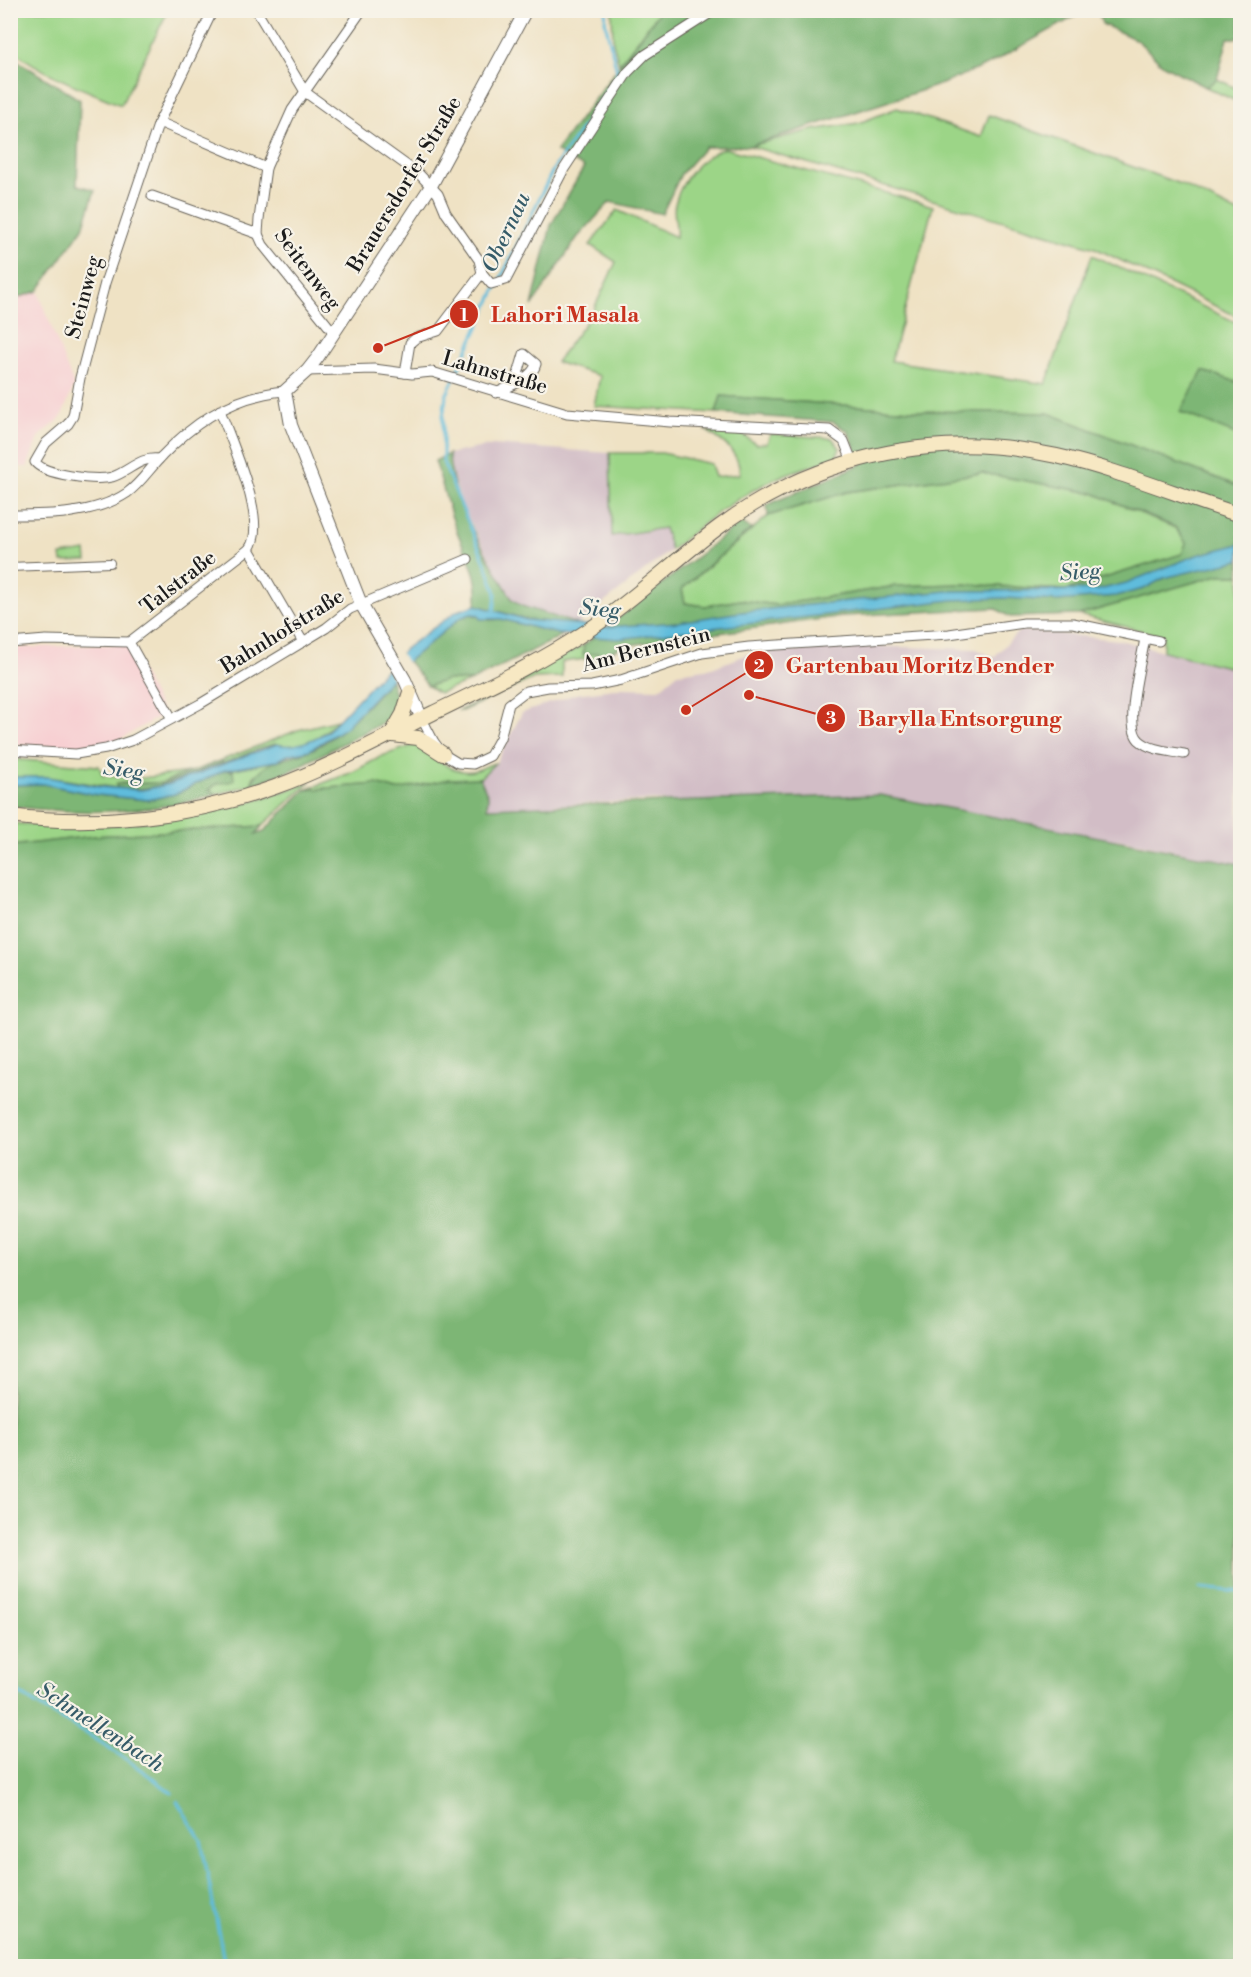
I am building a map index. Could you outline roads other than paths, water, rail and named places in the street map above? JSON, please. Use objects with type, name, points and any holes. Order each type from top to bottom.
[{"type":"main road","points":[[10,816],[99,820],[186,811],[274,787],[391,735],[551,653],[628,601],[742,511],[820,472],[852,461],[931,446],[976,445],[1029,449],[1098,465],[1240,516]]},
{"type":"main road","points":[[391,735],[403,714],[407,686]]},
{"type":"main road","points":[[391,735],[418,738],[443,754]]},
{"type":"street","name":"Steinweg","points":[[159,459],[150,457],[125,472],[104,478],[48,472],[37,465],[35,459],[46,443],[65,428],[73,416],[80,378],[108,273],[159,123],[213,10]]},
{"type":"street","points":[[256,10],[305,92],[420,175],[431,186],[479,260],[482,273],[491,284],[503,281],[520,255],[564,169],[628,72],[645,54],[715,10]]},
{"type":"street","name":"Seitenweg","points":[[334,333],[268,251],[258,234],[266,168],[291,110],[362,10]]},
{"type":"street","name":"Brauersdorfer Straße","points":[[307,372],[431,186],[526,10]]},
{"type":"street","points":[[159,123],[266,168]]},
{"type":"street","points":[[152,196],[258,234]]},
{"type":"street","points":[[405,373],[410,343],[416,338],[438,331],[482,273]]},
{"type":"street","name":"Lahnstraße","points":[[307,372],[374,369],[405,373],[432,372],[567,413],[670,422],[829,430],[844,441],[852,461]]},
{"type":"street","points":[[10,515],[62,513],[101,504],[126,493],[188,430],[220,410],[250,398],[285,391],[307,372]]},
{"type":"street","points":[[496,393],[516,381]]},
{"type":"street","name":"Bahnhofstraße","points":[[10,750],[76,754],[106,749],[133,740],[171,717],[200,704],[361,604],[291,425],[285,391]]},
{"type":"street","points":[[220,410],[254,507],[257,529],[249,549],[303,642]]},
{"type":"street","name":"Talstraße","points":[[10,642],[40,640],[129,642],[249,549]]},
{"type":"street","points":[[443,754],[434,742],[407,686],[361,604],[468,559]]},
{"type":"street","points":[[10,567],[110,563]]},
{"type":"street","name":"Am Bernstein","points":[[443,754],[458,763],[473,765],[490,756],[500,738],[509,704],[526,691],[548,687],[592,686],[621,680],[702,652],[949,634],[1024,624],[1073,623],[1160,641]]},
{"type":"street","points":[[1145,638],[1131,720],[1138,739],[1154,748],[1184,754]]},
{"type":"street","name":"Talstraße","points":[[129,642],[171,717]]},
{"type":"water","points":[[1240,544],[1240,560],[1164,578],[1144,589],[1116,596],[1057,601],[1004,598],[952,600],[618,639],[558,634],[501,619],[480,619],[479,615],[471,614],[460,618],[408,661],[345,728],[310,750],[288,755],[276,761],[225,770],[175,794],[148,800],[97,795],[43,784],[11,785],[10,777],[48,777],[101,787],[142,790],[170,784],[277,744],[296,745],[309,741],[327,732],[406,648],[457,611],[476,605],[527,620],[607,627],[678,622],[741,612],[947,591],[1098,590],[1126,583],[1197,555]]},
{"type":"waterway","name":"Obernau","points":[[501,278],[554,168],[618,76],[605,21],[606,10]]},
{"type":"waterway","name":"Obernau","points":[[494,612],[496,593],[443,462],[443,417],[446,396],[498,284]]},
{"type":"waterway","points":[[1200,1588],[1240,1592]]},
{"type":"waterway","name":"Schmellenbach","points":[[10,1686],[142,1770],[172,1793]]},
{"type":"waterway","name":"Schmellenbach","points":[[177,1801],[201,1840],[225,1966]]},
{"type":"place","name":"Lahori Masala","points":[[378,348]]},
{"type":"place","name":"Barylla Entsorgung","points":[[749,695]]},
{"type":"place","name":"Gartenbau Moritz Bender","points":[[686,710]]},
{"type":"water label","name":"Sieg","points":[[1080,571]]},
{"type":"water label","name":"Sieg","points":[[600,608]]},
{"type":"water label","name":"Sieg","points":[[124,769]]}]
